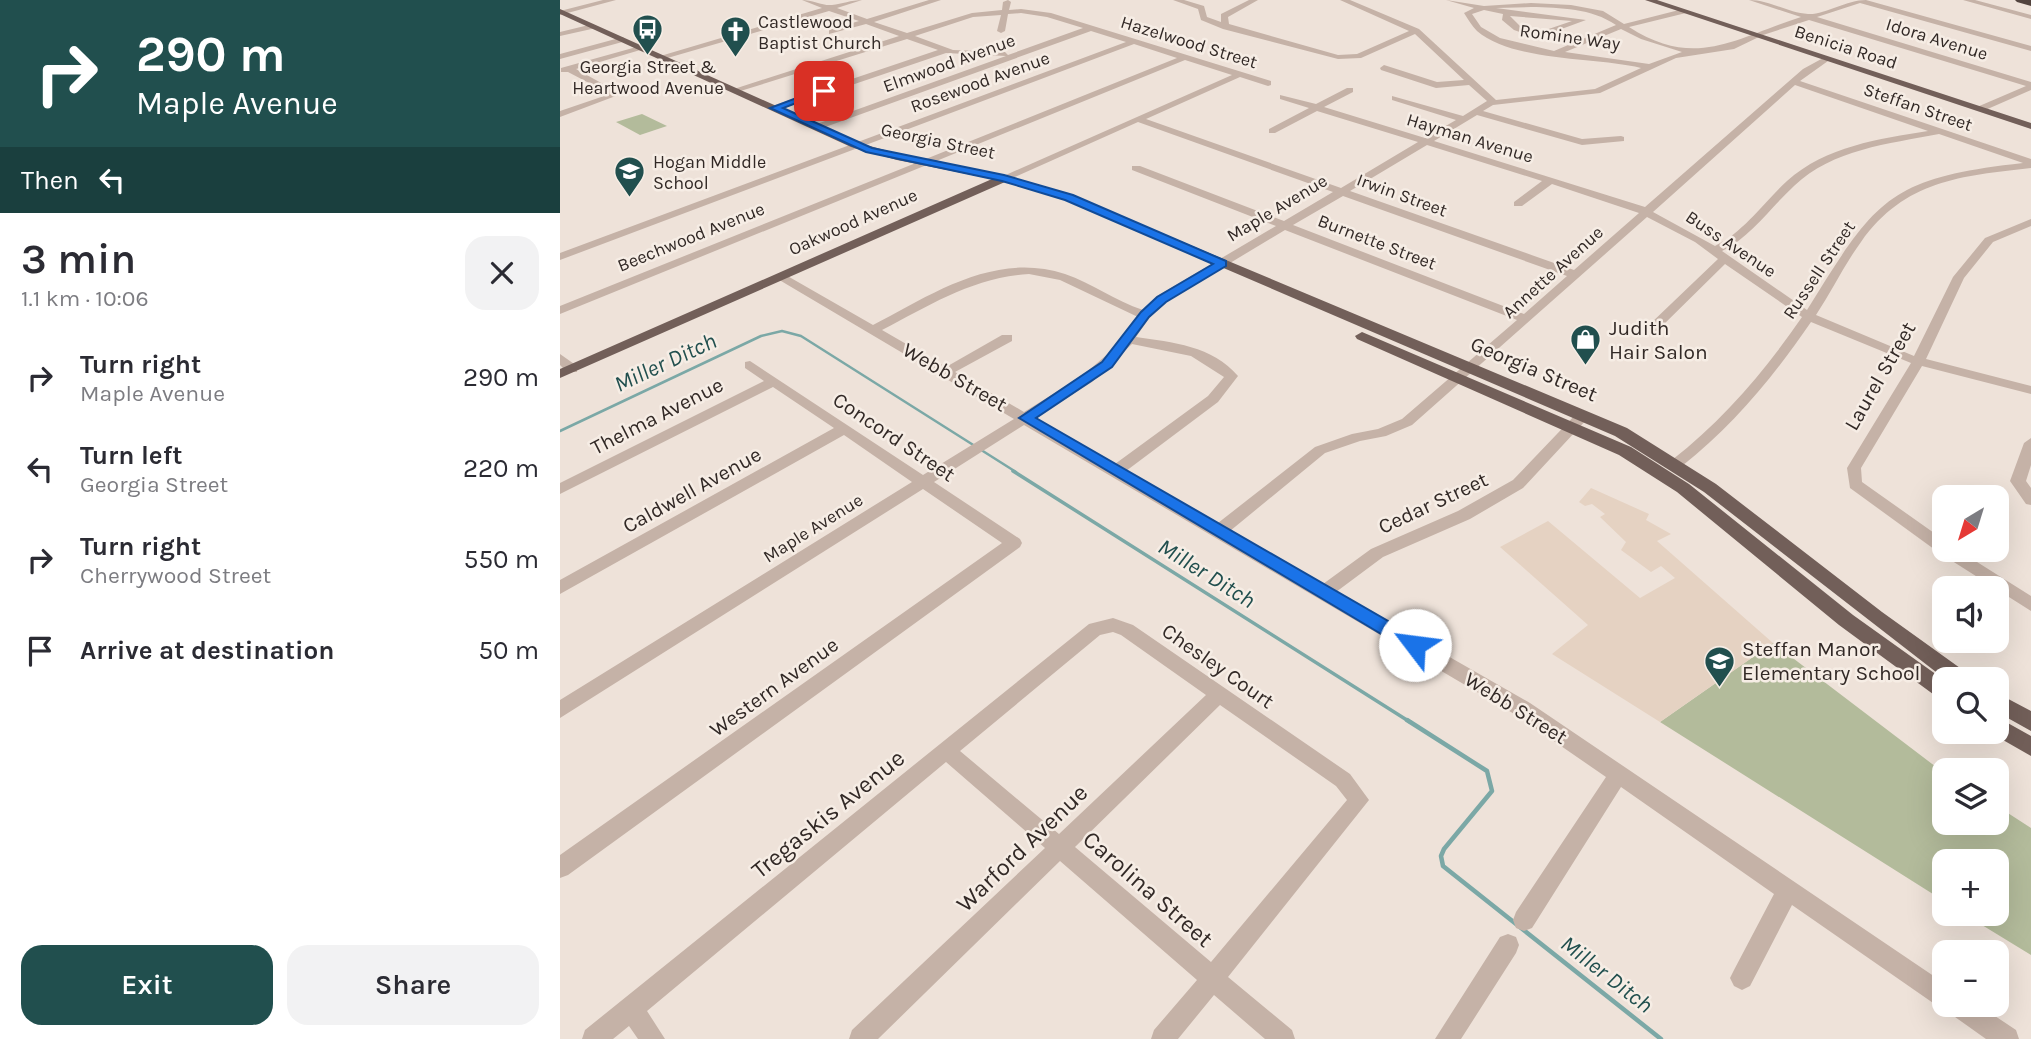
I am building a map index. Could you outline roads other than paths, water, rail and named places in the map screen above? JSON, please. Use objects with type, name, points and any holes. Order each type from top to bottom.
[{"type":"highway","points":[[2022,0],[2031,3]]},
{"type":"main road","name":"Benicia Road","points":[[1649,0],[2031,127]]},
{"type":"main road","name":"Georgia Street","points":[[561,12],[855,145],[922,162],[1004,178],[1040,190],[1052,199],[1676,463],[1756,522],[1841,592],[1944,667]]},
{"type":"main road","name":"Oakwood Avenue","points":[[566,371],[1004,178]]},
{"type":"main road","name":"Georgia Street","points":[[1578,421],[1667,478],[1846,621],[1932,682]]},
{"type":"main road","points":[[2009,708],[2031,722]]},
{"type":"main road","points":[[2009,733],[2031,747]]},
{"type":"street","points":[[561,12],[612,0]]},
{"type":"street","points":[[806,0],[946,50],[975,54],[1021,53]]},
{"type":"street","points":[[661,57],[858,0]]},
{"type":"street","points":[[832,32],[937,0]]},
{"type":"street","points":[[1177,0],[1199,7],[1204,18],[1226,27],[1351,58],[1416,31]]},
{"type":"street","points":[[1226,27],[1224,16],[1254,0]]},
{"type":"street","points":[[1344,0],[1416,31],[1493,102]]},
{"type":"street","points":[[1450,0],[1507,13],[1582,20]]},
{"type":"street","name":"Idora Avenue","points":[[1754,0],[2031,86]]},
{"type":"street","points":[[1860,0],[2031,49]]},
{"type":"street","name":"Maple Avenue","points":[[560,710],[1107,365],[1145,315],[1161,299],[1493,102],[1591,92],[1689,52],[1731,47],[1755,36],[1860,0]]},
{"type":"street","points":[[1966,0],[2029,15]]},
{"type":"street","points":[[1477,6],[1495,1],[1569,6],[1599,13],[1644,38],[1689,52]]},
{"type":"street","name":"Romine Way","points":[[1477,6],[1470,10],[1469,17],[1485,33],[1515,46],[1631,62],[1649,67]]},
{"type":"street","points":[[1001,30],[1005,7]]},
{"type":"street","name":"Hazelwood Street","points":[[737,91],[972,15],[1005,7],[1041,13],[1269,83]]},
{"type":"street","points":[[1554,53],[1624,27],[1683,11]]},
{"type":"street","points":[[1507,13],[1505,18],[1509,23],[1537,36],[1599,13]]},
{"type":"street","points":[[560,34],[593,26]]},
{"type":"street","name":"Elmwood Avenue","points":[[817,127],[1092,28]]},
{"type":"street","points":[[560,57],[623,39]]},
{"type":"street","name":"Rosewood Avenue","points":[[560,257],[855,145],[940,117],[1135,41]]},
{"type":"street","points":[[564,70],[643,48]]},
{"type":"street","points":[[775,108],[946,50]]},
{"type":"street","name":"Beechwood Avenue","points":[[560,310],[1186,57]]},
{"type":"street","name":"Annette Avenue","points":[[1220,530],[1320,450],[1407,422],[1794,82],[1825,59]]},
{"type":"street","points":[[1384,68],[1437,85],[1472,82]]},
{"type":"street","points":[[560,114],[617,94],[564,70]]},
{"type":"street","name":"Oakwood Avenue","points":[[1004,178],[1240,74]]},
{"type":"street","name":"Steffan Street","points":[[1794,82],[2031,164]]},
{"type":"street","points":[[1980,109],[2031,86]]},
{"type":"street","points":[[1272,131],[1350,90]]},
{"type":"street","name":"Hayman Avenue","points":[[1283,97],[1646,212]]},
{"type":"street","points":[[1395,98],[1464,119]]},
{"type":"street","points":[[1476,112],[1582,142],[1621,139]]},
{"type":"street","name":"Irwin Street","points":[[1137,119],[1576,275]]},
{"type":"street","points":[[1653,328],[1719,255],[1800,174],[1823,160],[1867,146],[1941,131]]},
{"type":"street","name":"Russell Street","points":[[1676,463],[1732,413],[1808,316],[1875,219],[1898,198],[1959,175],[2031,164]]},
{"type":"street","name":"Burnette Street","points":[[1136,168],[1526,319]]},
{"type":"street","points":[[1518,204],[1551,180]]},
{"type":"street","name":"Buss Avenue","points":[[1646,212],[1719,255],[1808,316],[1860,341],[1918,362],[2031,390]]},
{"type":"street","name":"Laurel Street","points":[[1932,540],[1862,491],[1855,484],[1854,473],[1862,452],[1918,362],[1959,277],[1989,240],[2031,222]]},
{"type":"street","points":[[873,330],[965,284],[990,274],[1015,270],[1053,274],[1145,315]]},
{"type":"street","name":"Webb Street","points":[[780,276],[1220,530],[1522,709],[1932,989]]},
{"type":"street","points":[[946,372],[1007,338]]},
{"type":"street","points":[[1117,470],[1213,399],[1231,376],[1216,360],[1201,352],[1128,340]]},
{"type":"street","points":[[560,358],[566,371]]},
{"type":"street","name":"Concord Street","points":[[750,366],[1014,543]]},
{"type":"street","name":"Thelma Avenue","points":[[560,489],[774,381]]},
{"type":"street","name":"Cedar Street","points":[[1324,592],[1377,552],[1464,515],[1510,489],[1537,466],[1578,421]]},
{"type":"street","name":"Caldwell Avenue","points":[[560,588],[844,429]]},
{"type":"street","points":[[2031,443],[2018,481],[2031,500]]},
{"type":"street","name":"Western Avenue","points":[[560,868],[1014,543]]},
{"type":"street","name":"Laurel Street","points":[[1965,562],[2031,605]]},
{"type":"street","name":"Chesley Court","points":[[1095,629],[1113,625],[1127,630],[1343,780],[1359,800],[1213,979]]},
{"type":"street","name":"Tregaskis Avenue","points":[[594,1039],[1095,629]]},
{"type":"street","name":"Warford Avenue","points":[[861,1039],[1219,694]]},
{"type":"street","name":"Carolina Street","points":[[947,751],[1283,1039]]},
{"type":"street","points":[[1524,920],[1618,775]]},
{"type":"street","points":[[1742,978],[1787,891]]},
{"type":"street","points":[[1447,1039],[1508,945]]},
{"type":"street","points":[[1163,1039],[1213,979]]},
{"type":"street","points":[[631,1009],[653,1039]]},
{"type":"street","points":[[1972,1017],[1994,1035]]},
{"type":"waterway","name":"Miller Ditch","points":[[560,431],[761,336],[782,331],[801,336],[1016,472]]},
{"type":"waterway","name":"Miller Ditch","points":[[1013,471],[1410,722]]},
{"type":"waterway","name":"Miller Ditch","points":[[1407,720],[1487,771],[1492,791],[1444,849],[1441,856],[1443,866],[1661,1039]]},
{"type":"place","name":"Georgia Street & Heartwood Avenue","points":[[648,56]]},
{"type":"place","name":"Castlewood Baptist Church","points":[[735,59]]},
{"type":"place","name":"Hogan Middle School","points":[[630,199]]},
{"type":"place","name":"Judith Hair Salon","points":[[1586,367]]},
{"type":"place","name":"Steffan Manor Elementary School","points":[[1719,688]]}]
